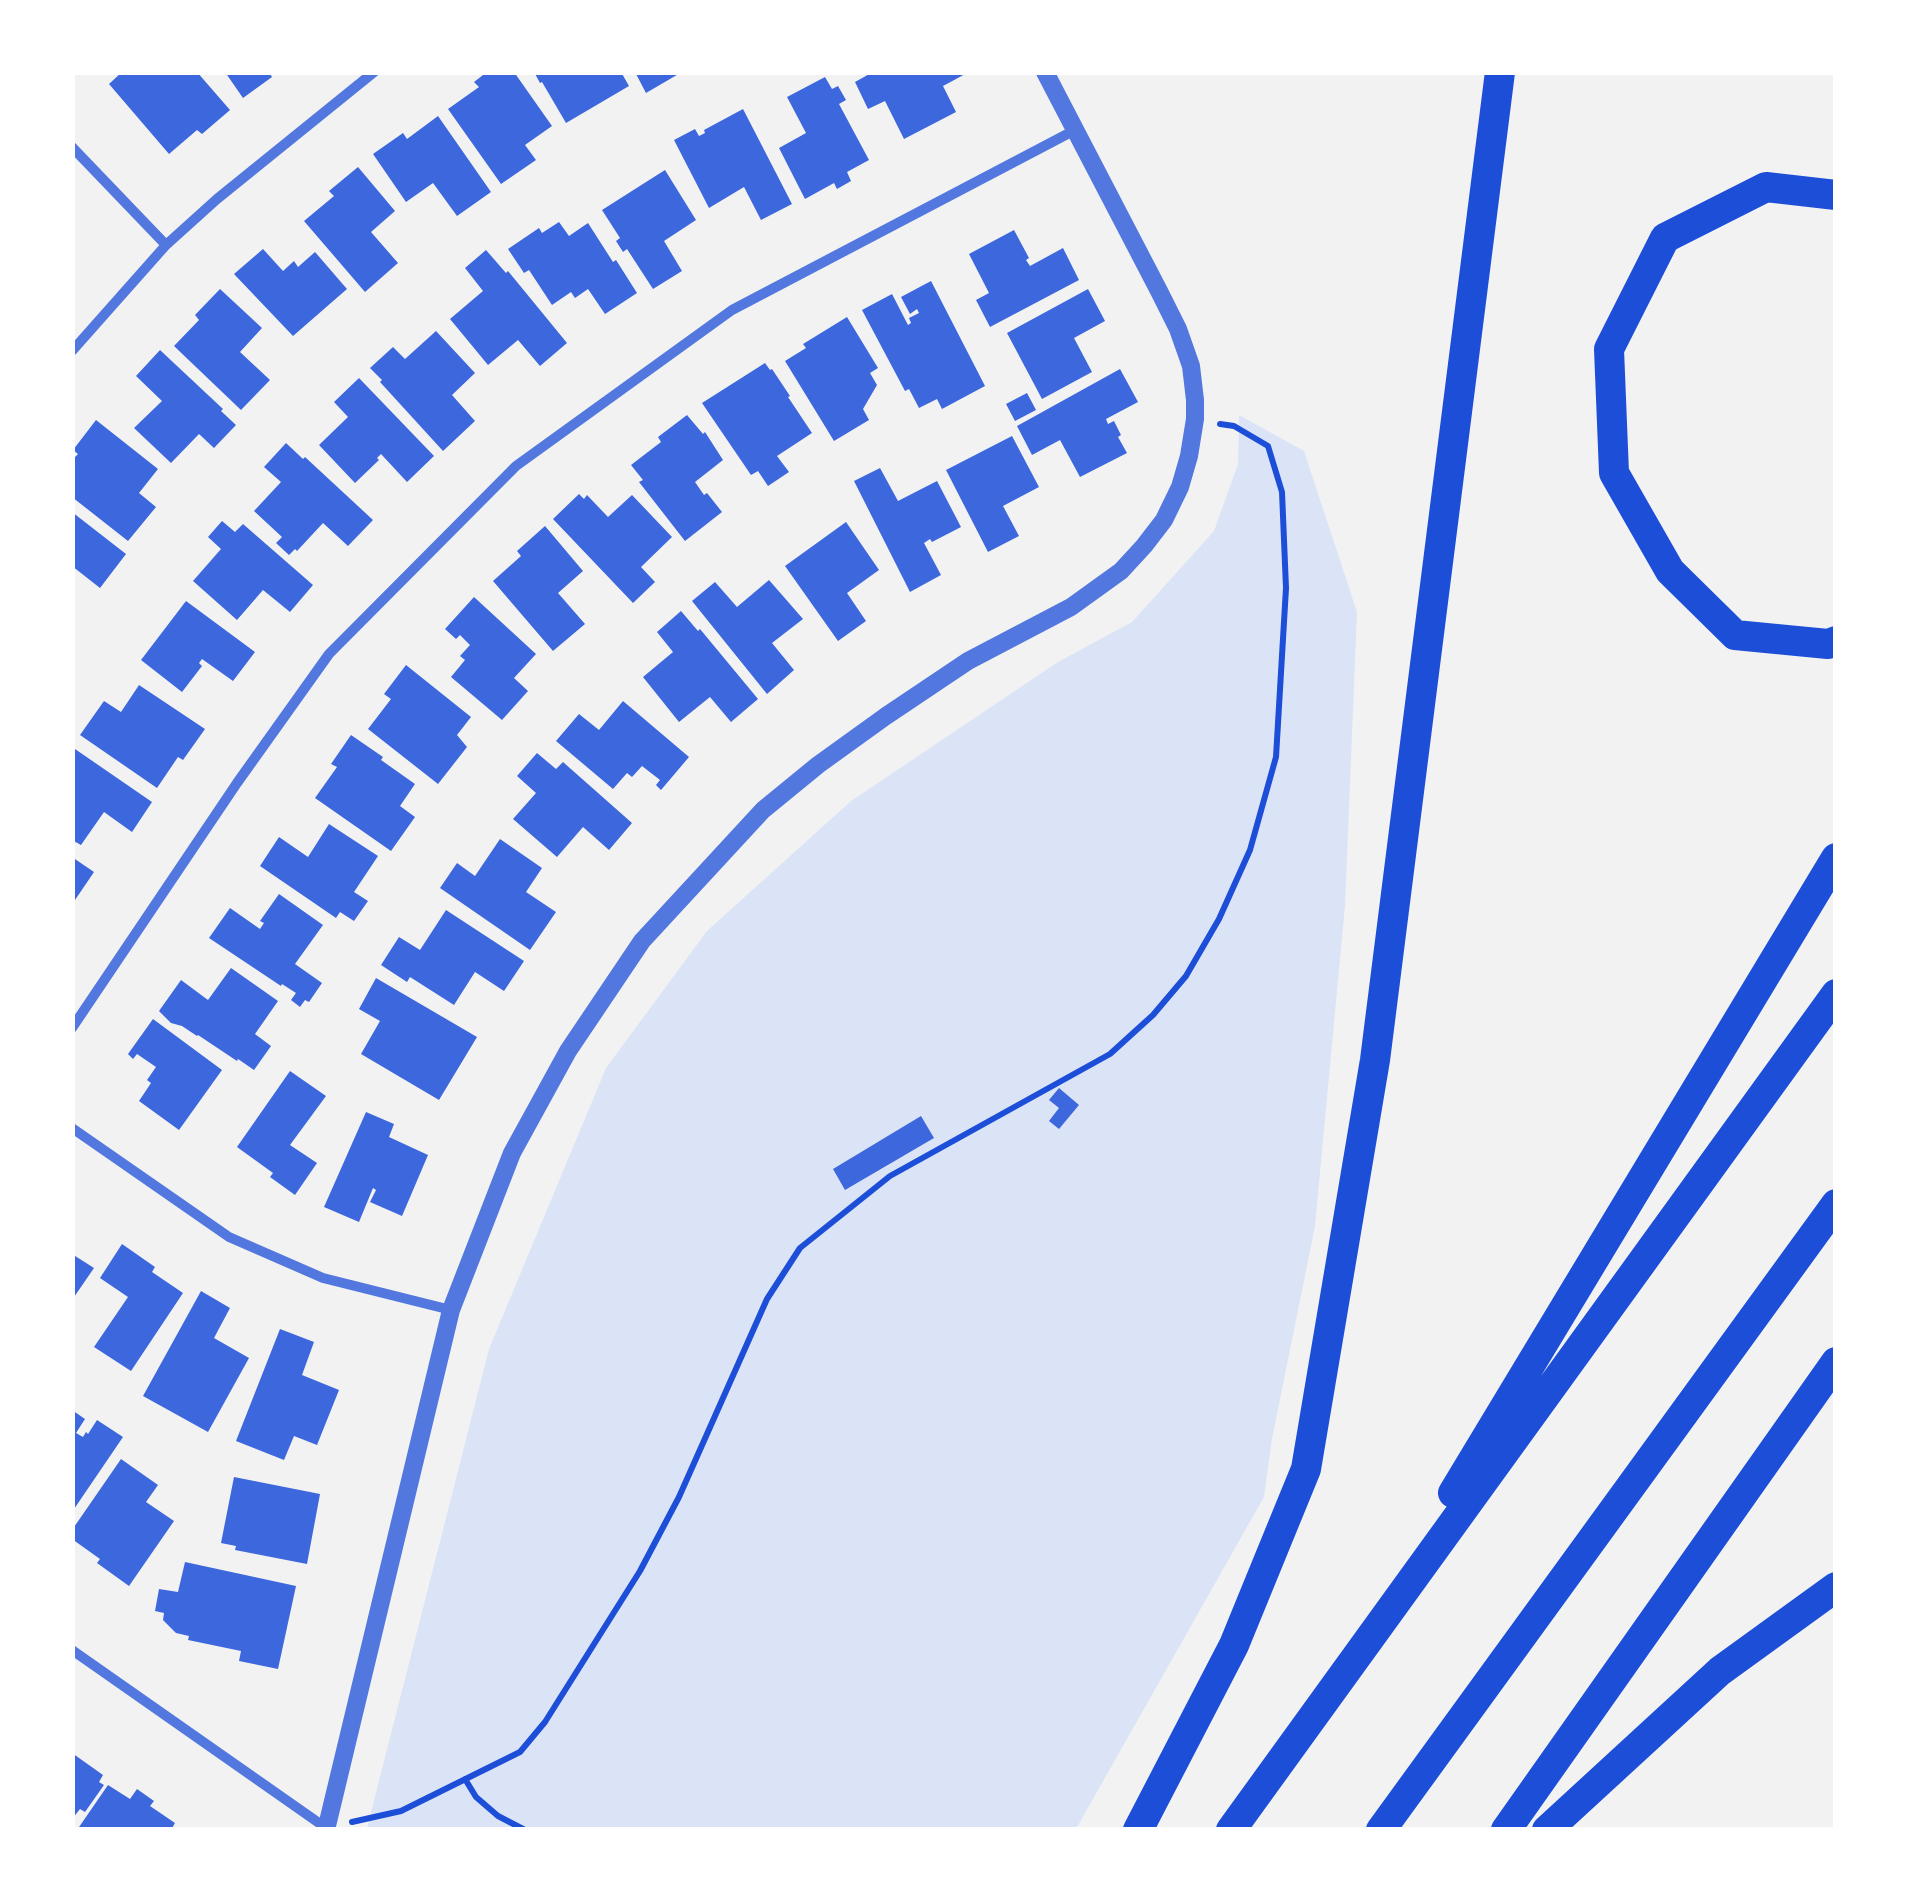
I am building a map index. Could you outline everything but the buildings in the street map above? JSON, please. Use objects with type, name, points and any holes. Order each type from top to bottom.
[{"type":"highway","points":[[1138,1830],[1234,1645],[1306,1469],[1375,1060],[1500,72]]},
{"type":"highway","points":[[1836,195],[1766,187],[1665,238],[1609,350],[1614,473],[1670,571],[1736,635],[1836,642]]},
{"type":"highway","points":[[1348,1668],[1836,858]]},
{"type":"highway","points":[[1231,1830],[1836,994]]},
{"type":"highway","points":[[1381,1830],[1836,1204]]},
{"type":"highway","points":[[1506,1830],[1836,1362]]},
{"type":"highway","points":[[1547,1830],[1720,1671],[1836,1586]]},
{"type":"street","points":[[72,351],[166,245],[231,187],[374,72]]},
{"type":"street","points":[[72,1650],[327,1829],[451,1310],[512,1152],[568,1051],[642,942],[763,810],[886,716],[968,661],[1071,607],[1122,571],[1164,520],[1190,456],[1195,410],[1191,366],[1178,330],[1044,72]]},
{"type":"street","points":[[72,1028],[329,654],[516,466],[732,310],[1074,130]]},
{"type":"street","points":[[72,148],[166,245]]},
{"type":"street","points":[[72,1128],[228,1236],[323,1278],[451,1310]]},
{"type":"path","points":[[327,1829],[400,1811],[520,1752],[545,1722],[640,1571],[679,1497],[767,1299],[800,1248],[890,1176],[1110,1054],[1186,976],[1219,919],[1250,850],[1276,757],[1286,588],[1282,492],[1268,446],[1195,410]]},
{"type":"path","points":[[465,1780],[476,1797],[498,1816],[525,1830]]},
{"type":"shaded area","points":[[1239,415],[1304,451],[1357,612],[1345,906],[1315,1226],[1264,1497],[1076,1829],[369,1830],[489,1349],[606,1068],[707,931],[851,801],[1058,662],[1132,622],[1214,531],[1238,464]]}]
